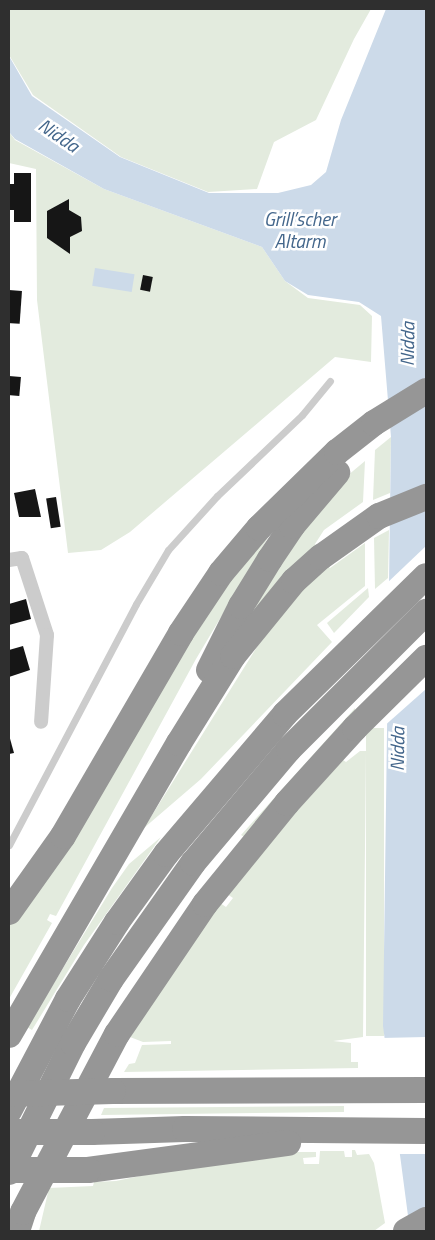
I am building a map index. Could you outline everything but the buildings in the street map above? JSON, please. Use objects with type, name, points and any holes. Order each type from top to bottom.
[{"type":"highway","points":[[9,912],[62,836],[181,633],[221,573],[259,528],[420,395]]},
{"type":"highway","points":[[179,743],[215,656],[241,606],[292,526],[339,460]]},
{"type":"highway","points":[[9,1035],[179,743],[234,656],[294,581],[321,556],[379,516],[426,496]]},
{"type":"highway","points":[[9,1110],[68,999],[117,922],[166,854],[284,714],[349,648],[426,576]]},
{"type":"highway","points":[[363,1131],[167,1162],[88,1170],[9,1171],[73,1043],[149,925],[193,863],[242,803],[356,679],[426,612]]},
{"type":"highway","points":[[16,1231],[47,1165],[117,1034],[205,904],[281,810],[355,728],[426,658]]},
{"type":"highway","points":[[9,1094],[113,1091],[426,1090]]},
{"type":"highway","points":[[9,1132],[185,1129],[426,1132]]},
{"type":"highway","points":[[30,1231],[32,1212],[47,1165]]},
{"type":"highway","points":[[406,1231],[426,1220]]},
{"type":"street","points":[[9,560],[22,558],[48,635],[41,722]]},
{"type":"lane","points":[[9,845],[136,604],[168,550],[217,496],[302,415],[330,381]]},
{"type":"shaded area","points":[[9,9],[371,9],[354,39],[316,120],[274,142],[257,189],[208,192],[121,157],[33,95],[9,55]]},
{"type":"shaded area","points":[[9,132],[15,140],[104,189],[262,247],[285,281],[308,298],[360,305],[372,316],[371,362],[335,357],[130,532],[101,550],[68,553],[37,300],[36,169],[9,163]]},
{"type":"shaded area","points":[[391,437],[390,493],[373,500],[375,450]]},
{"type":"shaded area","points":[[365,461],[363,502],[324,530],[315,544],[318,547],[228,638],[335,486]]},
{"type":"shaded area","points":[[389,530],[388,578],[375,589],[374,538]]},
{"type":"shaded area","points":[[272,531],[196,659],[56,916],[50,914],[47,920],[52,923],[9,999],[9,922],[196,619]]},
{"type":"shaded area","points":[[365,543],[365,586],[317,625],[332,642],[201,779],[144,828],[262,639],[290,603],[327,565],[330,568]]},
{"type":"shaded area","points":[[368,588],[369,597],[334,633],[327,623]]},
{"type":"shaded area","points":[[355,708],[355,715],[246,838],[241,835]]},
{"type":"shaded area","points":[[366,728],[384,728],[384,1036],[366,1036]]},
{"type":"shaded area","points":[[360,751],[366,751],[363,1037],[333,1041],[351,1043],[351,1062],[358,1062],[358,1068],[124,1072],[129,1064],[135,1063],[142,1045],[171,1044],[171,1041],[143,1042],[130,1037],[220,903],[226,907],[233,898],[227,894],[260,852],[343,760],[346,762]]},
{"type":"shaded area","points":[[161,837],[84,945],[32,1030],[27,1027],[112,888],[129,864]]},
{"type":"shaded area","points":[[344,1106],[344,1112],[101,1115],[104,1108]]},
{"type":"shaded area","points":[[352,1150],[355,1150],[357,1155],[369,1154],[374,1163],[385,1223],[374,1231],[39,1231],[49,1188],[93,1186],[94,1182],[116,1181],[212,1161],[293,1152],[316,1152],[316,1157],[303,1158],[304,1164],[319,1164],[320,1151],[344,1151],[345,1157],[352,1157]]},
{"type":"water","points":[[386,9],[426,9],[426,1231],[410,1231],[383,1026],[391,437],[381,316],[359,302],[308,295],[285,281],[262,247],[104,189],[15,139],[9,132],[9,56],[32,96],[120,157],[209,193],[278,193],[311,185],[326,172],[341,120]]},
{"type":"water","points":[[95,268],[135,274],[132,292],[92,286]]},
{"type":"pier","points":[[426,546],[426,689],[382,728],[385,585]]},
{"type":"pier","points":[[426,1037],[426,1154],[397,1154],[381,1038]]},
{"type":"water label","name":"Nidda","points":[[59,135]]},
{"type":"water label","name":"Grill’scher Altarm","points":[[300,230]]},
{"type":"water label","name":"Nidda","points":[[407,344]]},
{"type":"water label","name":"Nidda","points":[[397,749]]}]
